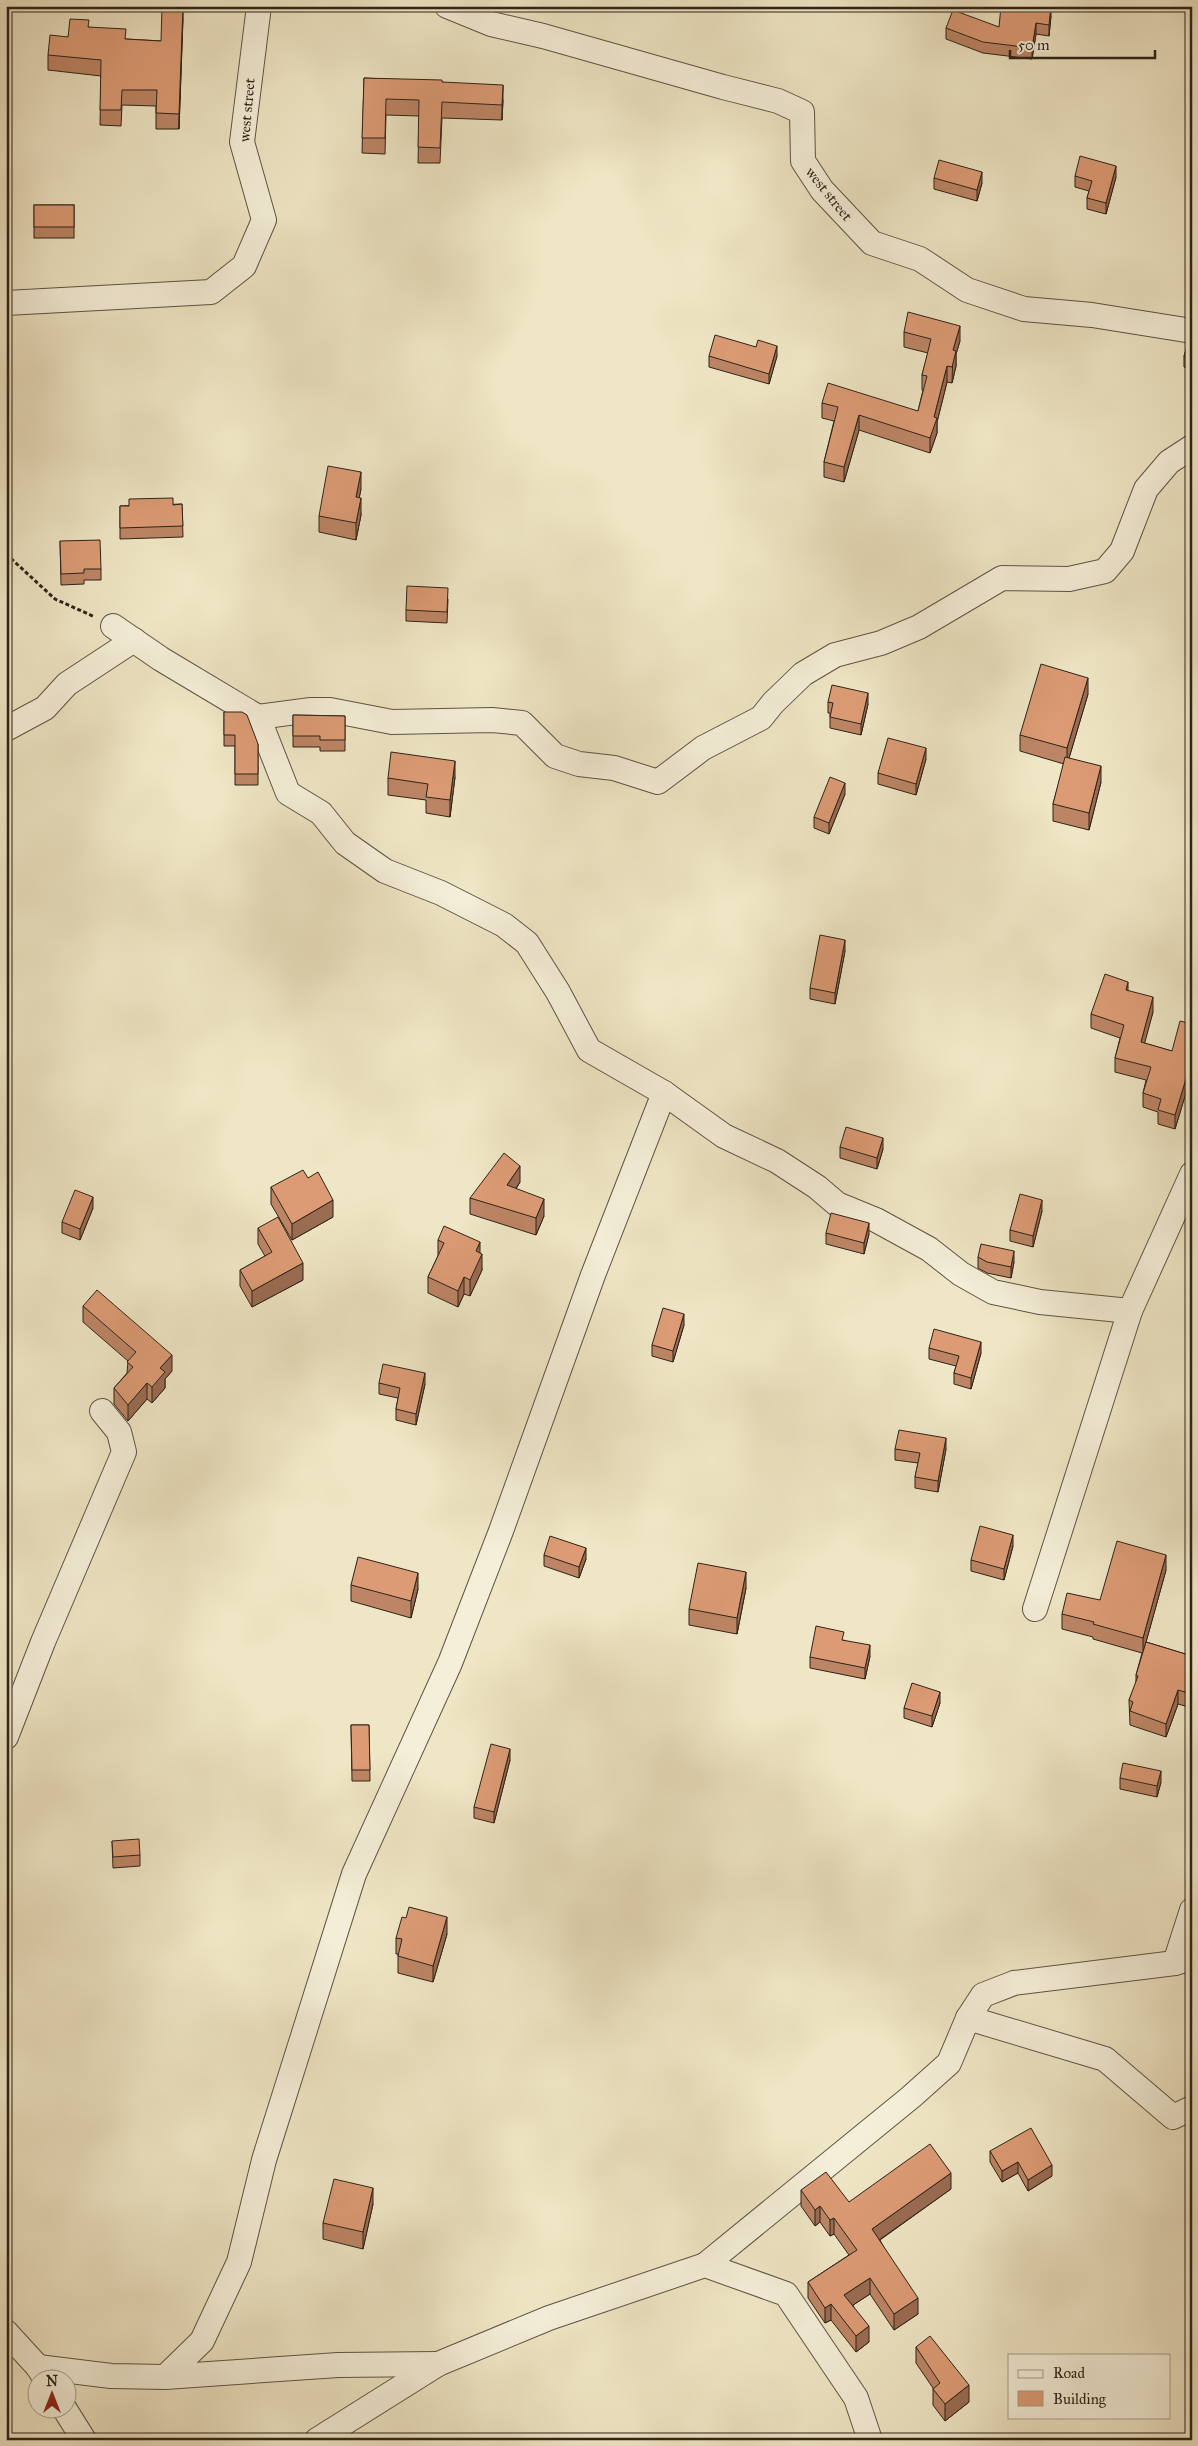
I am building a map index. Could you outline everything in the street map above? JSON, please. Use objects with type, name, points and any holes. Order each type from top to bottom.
[{"type":"street","name":"west street","points":[[6,303],[212,292],[244,266],[264,220],[242,142],[259,6]]},
{"type":"street","name":"west street","points":[[447,6],[491,24],[543,36],[724,87],[778,100],[802,112],[803,161],[822,190],[872,243],[920,259],[967,290],[1024,309],[1092,315],[1192,331]]},
{"type":"street","points":[[258,717],[311,710],[330,710],[392,722],[492,720],[522,723],[554,756],[579,764],[614,768],[658,782],[703,748],[761,718],[773,702],[803,674],[835,655],[881,643],[919,627],[1002,578],[1069,579],[1104,571],[1122,551],[1146,489],[1169,462],[1192,447]]},
{"type":"street","points":[[113,626],[161,659],[258,717],[288,793],[321,813],[345,843],[385,871],[442,893],[504,925],[527,943],[558,992],[589,1050],[664,1093],[724,1136],[777,1161],[817,1187],[837,1204],[876,1220],[930,1249],[961,1274],[993,1292],[1040,1302],[1130,1311]]},
{"type":"street","points":[[6,729],[45,708],[67,684],[134,640]]},
{"type":"street","points":[[164,2376],[202,2342],[239,2262],[264,2160],[354,1874],[450,1662],[501,1531],[594,1275],[664,1093]]},
{"type":"street","points":[[1035,1609],[1130,1311],[1192,1174]]},
{"type":"street","points":[[6,1737],[43,1642],[124,1452],[118,1432],[102,1411]]},
{"type":"street","points":[[318,2440],[438,2364],[549,2318],[705,2265],[911,2097],[949,2063],[968,2018],[983,1995],[1014,1983],[1184,1960],[1192,1910]]},
{"type":"street","points":[[968,2018],[1104,2059],[1173,2117],[1192,2108]]},
{"type":"street","points":[[705,2265],[786,2294],[856,2398],[870,2440]]},
{"type":"street","points":[[6,2332],[38,2368]]},
{"type":"street","points":[[78,2374],[164,2376],[338,2365],[438,2364]]},
{"type":"street","points":[[70,2418],[84,2440]]},
{"type":"path","points":[[6,554],[55,599],[113,626]]},
{"type":"building","points":[[162,6],[183,6],[179,114],[156,113],[157,90],[122,90],[121,110],[100,110],[101,60],[48,55],[50,35],[68,37],[70,19],[89,20],[88,27],[126,29],[125,39],[161,41]]},
{"type":"building","points":[[1001,6],[1051,6],[1049,25],[1036,23],[1032,48],[983,42],[946,28],[953,10],[999,27]]},
{"type":"building","points":[[364,78],[442,80],[442,82],[503,85],[502,105],[442,102],[440,148],[418,147],[419,100],[386,99],[385,138],[362,138]]},
{"type":"building","points":[[1080,156],[1116,166],[1106,203],[1087,198],[1092,181],[1075,176]]},
{"type":"building","points":[[939,160],[982,172],[977,190],[934,178]]},
{"type":"building","points":[[34,205],[74,205],[74,227],[34,227]]},
{"type":"building","points":[[908,312],[960,326],[953,350],[956,351],[952,367],[947,366],[934,417],[937,418],[930,438],[859,415],[844,467],[824,462],[838,407],[822,403],[828,383],[918,411],[927,376],[922,375],[931,339],[904,332]]},
{"type":"building","points":[[1192,333],[1192,359],[1184,356]]},
{"type":"building","points":[[715,335],[756,347],[758,340],[777,346],[769,374],[709,356]]},
{"type":"building","points":[[328,466],[361,472],[356,497],[361,498],[356,523],[319,516]]},
{"type":"building","points":[[173,498],[173,505],[182,504],[183,526],[120,528],[120,506],[129,506],[129,499]]},
{"type":"building","points":[[100,540],[101,569],[84,569],[84,573],[61,574],[60,541]]},
{"type":"building","points":[[407,586],[448,588],[447,612],[406,610]]},
{"type":"building","points":[[1041,664],[1088,678],[1067,748],[1020,735]]},
{"type":"building","points":[[832,685],[868,693],[861,724],[830,717],[833,703],[828,702]]},
{"type":"building","points":[[224,712],[242,712],[247,715],[258,744],[258,774],[235,774],[235,735],[224,735]]},
{"type":"building","points":[[293,715],[345,716],[345,740],[320,740],[320,736],[293,736]]},
{"type":"building","points":[[888,738],[926,748],[916,784],[878,773]]},
{"type":"building","points":[[391,752],[455,761],[450,800],[426,797],[428,784],[388,778]]},
{"type":"building","points":[[1065,757],[1101,766],[1089,813],[1053,804]]},
{"type":"building","points":[[830,777],[845,783],[829,823],[814,817]]},
{"type":"building","points":[[820,935],[845,940],[835,993],[810,988]]},
{"type":"building","points":[[1105,974],[1128,982],[1126,990],[1153,997],[1141,1042],[1172,1051],[1180,1021],[1192,1024],[1192,1059],[1175,1115],[1158,1110],[1161,1099],[1143,1093],[1151,1067],[1115,1058],[1124,1025],[1091,1014]]},
{"type":"building","points":[[846,1127],[883,1138],[877,1158],[840,1147]]},
{"type":"building","points":[[504,1153],[520,1166],[507,1185],[544,1199],[536,1218],[470,1198]]},
{"type":"building","points":[[303,1170],[308,1178],[318,1172],[333,1200],[292,1224],[271,1187]]},
{"type":"building","points":[[75,1190],[93,1197],[80,1229],[62,1222]]},
{"type":"building","points":[[1020,1194],[1042,1200],[1033,1236],[1010,1230]]},
{"type":"building","points":[[831,1213],[869,1223],[864,1243],[826,1233]]},
{"type":"building","points":[[278,1217],[303,1263],[252,1291],[240,1270],[272,1252],[258,1228]]},
{"type":"building","points":[[444,1226],[480,1242],[476,1251],[482,1254],[470,1280],[464,1277],[458,1291],[428,1277],[444,1243],[438,1240]]},
{"type":"building","points":[[981,1244],[1014,1251],[1011,1267],[987,1262],[978,1257]]},
{"type":"building","points":[[97,1290],[172,1355],[160,1368],[165,1372],[152,1387],[147,1383],[128,1405],[114,1388],[133,1367],[127,1362],[136,1352],[83,1306]]},
{"type":"building","points":[[663,1308],[684,1314],[673,1351],[652,1345]]},
{"type":"building","points":[[934,1329],[981,1342],[971,1378],[954,1373],[959,1356],[929,1348]]},
{"type":"building","points":[[383,1364],[425,1373],[416,1414],[396,1409],[400,1388],[379,1383]]},
{"type":"building","points":[[899,1430],[946,1438],[938,1481],[915,1477],[920,1453],[895,1449]]},
{"type":"building","points":[[980,1526],[1013,1535],[1004,1569],[971,1560]]},
{"type":"building","points":[[550,1536],[586,1548],[579,1567],[544,1555]]},
{"type":"building","points":[[1117,1541],[1166,1555],[1143,1638],[1062,1614],[1067,1593],[1100,1600]]},
{"type":"building","points":[[358,1557],[418,1573],[411,1601],[351,1585]]},
{"type":"building","points":[[698,1563],[746,1572],[737,1618],[689,1609]]},
{"type":"building","points":[[816,1626],[844,1632],[842,1640],[870,1645],[865,1668],[810,1657]]},
{"type":"building","points":[[1146,1642],[1192,1656],[1192,1694],[1178,1690],[1166,1724],[1130,1711],[1133,1702],[1129,1700],[1138,1676],[1136,1675]]},
{"type":"building","points":[[912,1683],[940,1692],[932,1716],[904,1708]]},
{"type":"building","points":[[351,1725],[369,1725],[370,1770],[352,1770]]},
{"type":"building","points":[[491,1744],[510,1749],[494,1812],[474,1807]]},
{"type":"building","points":[[1123,1763],[1161,1771],[1157,1786],[1120,1778]]},
{"type":"building","points":[[139,1839],[140,1855],[113,1857],[112,1841]]},
{"type":"building","points":[[409,1907],[447,1917],[433,1966],[398,1956],[402,1939],[396,1938],[402,1917],[406,1918]]},
{"type":"building","points":[[1031,2128],[1052,2165],[1028,2180],[1018,2162],[1002,2171],[990,2151]]},
{"type":"building","points":[[930,2144],[951,2173],[872,2229],[918,2298],[894,2314],[870,2278],[844,2295],[869,2326],[856,2336],[831,2304],[825,2308],[808,2282],[857,2250],[834,2218],[830,2220],[820,2206],[815,2210],[801,2190],[826,2172],[849,2202]]},
{"type":"building","points":[[334,2179],[373,2188],[363,2232],[323,2223]]},
{"type":"building","points":[[930,2336],[969,2385],[945,2404],[933,2389],[940,2383],[916,2347]]}]
